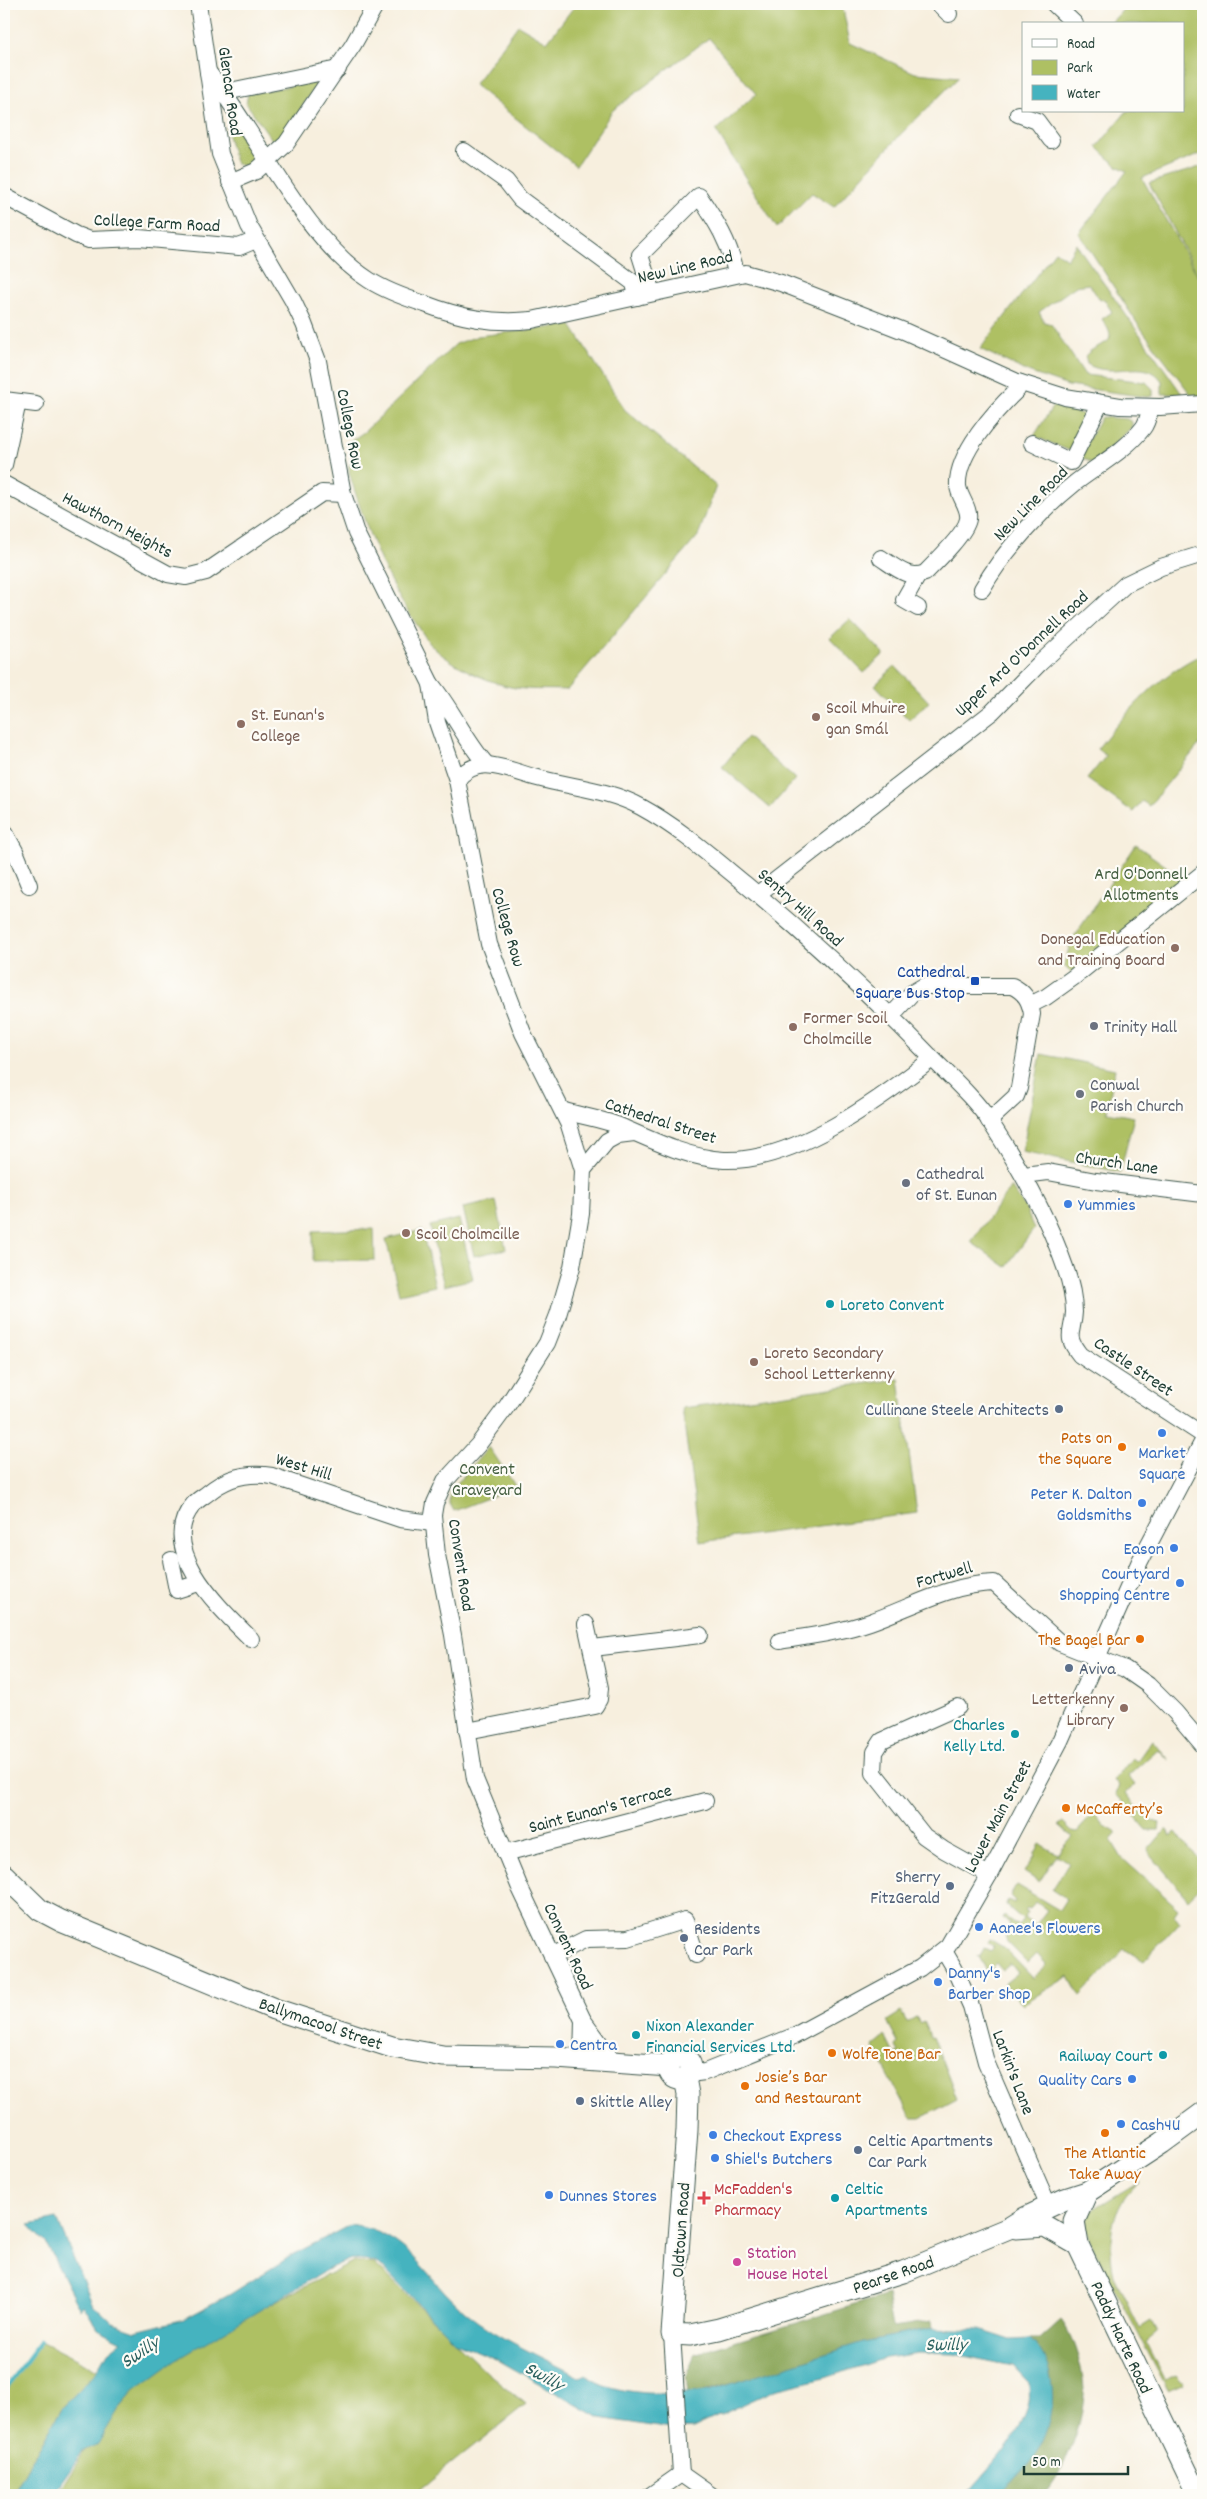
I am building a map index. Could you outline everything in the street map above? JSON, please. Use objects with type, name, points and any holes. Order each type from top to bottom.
[{"type":"main road","name":"Ballymacool Street","points":[[4,1875],[40,1910],[61,1921],[274,2009],[361,2038],[392,2047],[443,2056],[613,2061],[681,2073]]},
{"type":"main road","name":"Oldtown Road","points":[[672,2334],[688,2111],[681,2073]]},
{"type":"main road","name":"Pearse Road","points":[[672,2334],[690,2335],[718,2329],[927,2263],[1009,2228],[1049,2207],[1087,2192],[1162,2143],[1203,2113]]},
{"type":"main road","points":[[1078,2245],[1074,2221],[1087,2192]]},
{"type":"main road","points":[[1009,2228],[1045,2226],[1056,2230],[1078,2245]]},
{"type":"main road","name":"Paddy Harte Road","points":[[1078,2245],[1198,2495]]},
{"type":"street","name":"Glencar Road","points":[[198,4],[220,154],[230,182]]},
{"type":"street","points":[[230,182],[250,174],[269,161],[299,126],[338,69],[376,4]]},
{"type":"street","points":[[1054,4],[1073,22]]},
{"type":"street","points":[[232,91],[338,69]]},
{"type":"street","name":"New Line Road","points":[[208,72],[232,91],[236,110],[269,161],[312,224],[342,258],[370,280],[408,298],[462,317],[497,322],[532,320],[736,273],[754,274],[904,331],[1020,382],[1065,397],[1100,404],[1151,407],[1203,404]]},
{"type":"street","points":[[214,120],[236,110]]},
{"type":"street","points":[[1018,114],[1041,116],[1051,140]]},
{"type":"street","points":[[464,151],[506,181],[520,199],[634,283],[645,295]]},
{"type":"street","name":"College Row","points":[[230,182],[256,240],[293,300],[318,361],[343,494],[356,533],[431,684],[443,698],[476,753],[486,764]]},
{"type":"street","name":"College Farm Road","points":[[4,196],[76,236],[89,240],[139,238],[239,246],[256,240]]},
{"type":"street","points":[[645,295],[640,255],[699,196],[720,226],[732,254],[736,273]]},
{"type":"street","points":[[918,608],[904,600],[917,577],[925,573],[966,526],[967,511],[958,488],[961,467],[982,429],[1017,390],[1020,382]]},
{"type":"street","points":[[5,461],[11,401],[36,404]]},
{"type":"street","points":[[1032,442],[1071,462],[1100,404]]},
{"type":"street","name":"New Line Road","points":[[982,589],[994,568],[1040,516],[1074,484],[1112,458],[1144,428],[1151,407]]},
{"type":"street","name":"Hawthorn Heights","points":[[4,484],[160,570],[182,577],[206,572],[316,496],[328,492],[343,494]]},
{"type":"street","name":"Upper Ard O'Donnell Road","points":[[758,894],[992,712],[1066,638],[1126,584],[1161,567],[1203,554]]},
{"type":"street","points":[[881,558],[917,577]]},
{"type":"street","name":"College Row","points":[[431,684],[437,722],[457,780],[489,944],[524,1033],[562,1110],[583,1170]]},
{"type":"street","points":[[457,780],[472,768],[486,764]]},
{"type":"street","name":"Sentry Hill Road","points":[[486,764],[594,791],[639,806],[675,829],[758,894],[891,1016],[989,1120],[1024,1175]]},
{"type":"street","points":[[4,831],[15,851],[29,885]]},
{"type":"street","points":[[1030,1005],[1046,997],[1074,977],[1203,873]]},
{"type":"street","points":[[891,1016],[912,993],[924,986],[1012,986],[1024,994],[1032,1014],[1019,1088],[1011,1101],[989,1120]]},
{"type":"street","name":"Cathedral Street","points":[[562,1110],[623,1127],[652,1142],[699,1156],[723,1160],[749,1160],[783,1150],[851,1118],[932,1059]]},
{"type":"street","points":[[583,1170],[607,1141],[618,1135],[634,1133]]},
{"type":"street","name":"Convent Road","points":[[582,2020],[505,1853],[475,1779],[454,1635],[437,1555],[433,1523],[434,1503],[445,1481],[478,1445],[507,1406],[546,1343],[558,1315],[572,1268],[581,1214],[583,1170]]},
{"type":"street","name":"Church Lane","points":[[1024,1175],[1048,1172],[1203,1194]]},
{"type":"street","name":"Castle Street","points":[[1024,1175],[1042,1210],[1065,1267],[1073,1302],[1073,1321],[1069,1336],[1071,1343],[1080,1355],[1203,1435]]},
{"type":"street","name":"Lower Main Street","points":[[681,2073],[705,2072],[794,2036],[920,1968],[944,1951],[989,1875],[1060,1740],[1140,1561],[1203,1441]]},
{"type":"street","name":"West Hill","points":[[251,1639],[221,1609],[194,1577],[186,1553],[183,1534],[187,1514],[194,1504],[220,1483],[241,1476],[261,1474],[272,1476],[400,1519],[433,1523]]},
{"type":"street","points":[[171,1560],[177,1590],[199,1583]]},
{"type":"street","name":"Fortwell","points":[[780,1640],[853,1627],[871,1622],[928,1598],[984,1583],[994,1583],[1038,1622],[1050,1636],[1060,1643],[1098,1658]]},
{"type":"street","points":[[467,1732],[595,1706],[599,1699],[600,1688],[593,1648],[586,1624]]},
{"type":"street","points":[[593,1648],[700,1635]]},
{"type":"street","points":[[1098,1658],[1125,1669],[1148,1685],[1175,1712],[1203,1745]]},
{"type":"street","points":[[958,1707],[882,1741],[875,1752],[874,1773],[924,1836],[944,1850],[989,1875]]},
{"type":"street","name":"Saint Eunan's Terrace","points":[[505,1853],[705,1800]]},
{"type":"street","points":[[552,1956],[586,1939],[628,1938],[685,1920],[696,1955]]},
{"type":"street","name":"Larkin's Lane","points":[[944,1951],[971,2006],[986,2062],[1049,2207]]},
{"type":"street","points":[[582,2020],[582,2059]]},
{"type":"street","points":[[582,2020],[613,2061]]},
{"type":"street","name":"Oldtown Road","points":[[672,2334],[681,2474]]},
{"type":"street","points":[[651,2495],[681,2474],[711,2495]]},
{"type":"green space","points":[[576,4],[842,4],[850,43],[915,73],[959,77],[901,134],[834,207],[812,193],[777,228],[716,131],[756,94],[709,38],[613,110],[576,166],[474,85],[518,25],[547,42]]},
{"type":"green space","points":[[1128,4],[1203,4],[1203,153],[1142,178],[1203,285],[1203,396],[1192,396],[1137,323],[1079,233],[1127,171],[1117,166],[1097,147],[1126,112],[1184,112],[1184,22],[1112,22]]},
{"type":"green space","points":[[316,81],[316,85],[280,142],[273,141],[246,103],[248,94]]},
{"type":"green space","points":[[235,123],[257,158],[250,164],[241,165],[235,162],[227,132],[227,126]]},
{"type":"green space","points":[[1203,166],[1203,284],[1149,183]]},
{"type":"green space","points":[[1076,244],[1182,394],[1162,394],[1162,381],[1155,374],[1147,370],[1107,370],[1087,364],[1085,356],[1109,339],[1108,328],[1102,319],[1112,312],[1104,299],[1100,300],[1089,284],[1076,286],[1039,312],[1044,322],[1051,324],[1085,375],[1146,382],[1153,389],[1153,396],[1147,397],[1068,386],[1028,372],[980,349],[1055,251],[1067,259]]},
{"type":"green space","points":[[571,325],[625,410],[716,486],[698,536],[567,690],[513,688],[478,676],[451,661],[432,647],[417,625],[385,571],[369,532],[349,472],[349,465],[353,461],[348,443],[364,432],[456,344],[478,336]]},
{"type":"green space","points":[[1053,406],[1090,416],[1073,452],[1034,436]]},
{"type":"green space","points":[[1101,417],[1127,419],[1132,422],[1132,427],[1093,464],[1080,456]]},
{"type":"green space","points":[[850,619],[884,654],[864,673],[830,638]]},
{"type":"green space","points":[[1203,654],[1203,740],[1149,806],[1142,801],[1133,812],[1087,779],[1106,756],[1097,749],[1132,708],[1158,683],[1187,662]]},
{"type":"green space","points":[[895,666],[929,702],[909,720],[875,685]]},
{"type":"green space","points":[[747,737],[795,779],[770,808],[722,767]]},
{"type":"green space","name":"Ard O'Donnell Allotments","points":[[1136,845],[1187,881],[1071,973],[1064,966],[1071,941]]},
{"type":"green space","points":[[1041,1054],[1115,1069],[1107,1112],[1134,1117],[1120,1172],[1022,1152]]},
{"type":"green space","points":[[1011,1187],[1025,1207],[1034,1229],[1006,1267],[971,1242]]},
{"type":"green space","points":[[496,1201],[506,1249],[474,1256],[463,1208]]},
{"type":"green space","points":[[459,1219],[473,1279],[444,1286],[430,1226]]},
{"type":"green space","points":[[374,1229],[375,1260],[313,1261],[313,1231]]},
{"type":"green space","points":[[422,1230],[435,1286],[399,1294],[386,1239]]},
{"type":"green space","points":[[899,1379],[917,1513],[700,1542],[682,1408]]},
{"type":"green space","name":"Convent Graveyard","points":[[489,1447],[516,1487],[454,1511],[449,1502],[450,1491]]},
{"type":"green space","points":[[1152,1740],[1170,1761],[1158,1749],[1128,1776],[1135,1785],[1126,1793],[1143,1815],[1159,1822],[1158,1830],[1147,1830],[1116,1794],[1119,1785],[1114,1781],[1132,1758],[1137,1761]]},
{"type":"green space","points":[[1094,1813],[1105,1826],[1117,1833],[1111,1840],[1122,1858],[1179,1909],[1175,1915],[1179,1923],[1144,1961],[1124,1949],[1080,1996],[1069,1976],[1023,2004],[1004,1984],[1018,1973],[1010,1963],[1002,1970],[996,1963],[992,1967],[996,1972],[993,1974],[990,1969],[987,1971],[978,1955],[980,1957],[984,1948],[991,1951],[994,1946],[987,1943],[989,1939],[1003,1947],[1033,1978],[1047,1965],[1037,1954],[1028,1963],[1007,1942],[1005,1934],[1010,1923],[1003,1919],[1004,1916],[1018,1926],[1023,1920],[1006,1905],[1008,1900],[1014,1903],[1015,1901],[1010,1896],[1017,1885],[1059,1910],[1066,1899],[1052,1890],[1069,1863],[1057,1855],[1039,1882],[1024,1872],[1035,1856],[1040,1844],[1058,1854],[1073,1837],[1059,1825],[1063,1822],[1072,1831],[1077,1832]],"holes":[[[1036,1902],[1047,1910],[1035,1926],[1024,1918],[1028,1912],[1025,1910],[1027,1908],[1030,1909]]]},
{"type":"green space","points":[[1166,1829],[1171,1836],[1176,1832],[1189,1849],[1203,1861],[1203,1884],[1188,1899],[1148,1850]]},
{"type":"green space","points":[[901,2012],[907,2022],[916,2017],[920,2023],[923,2021],[931,2038],[933,2037],[957,2099],[921,2118],[911,2118],[873,2046],[885,2036],[894,2054],[899,2052],[896,2047],[898,2042],[887,2021]]},
{"type":"green space","points":[[1140,2181],[1130,2190],[1117,2212],[1111,2237],[1112,2263],[1114,2276],[1140,2329],[1151,2322],[1157,2333],[1146,2342],[1165,2380],[1176,2375],[1184,2384],[1168,2391],[1089,2239],[1086,2228],[1090,2211]]},
{"type":"green space","points":[[354,2261],[375,2264],[488,2373],[526,2404],[412,2495],[56,2495],[104,2421],[140,2380],[190,2345]]},
{"type":"green space","points":[[887,2295],[893,2327],[932,2321],[933,2328],[863,2342],[758,2377],[688,2395],[686,2375],[695,2354]]},
{"type":"green space","points":[[1061,2320],[1074,2346],[1081,2367],[1084,2388],[1083,2408],[1071,2449],[1058,2475],[1044,2495],[997,2495],[1034,2456],[1052,2407],[1050,2373],[1037,2346],[1030,2339],[1040,2339]]},
{"type":"green space","points":[[41,2341],[98,2370],[62,2408],[12,2495],[4,2495],[4,2391]]},
{"type":"water","name":"Swilly","points":[[57,2219],[92,2303],[113,2323],[136,2331],[184,2319],[229,2295],[294,2254],[350,2225],[371,2230],[388,2237],[402,2247],[451,2299],[493,2331],[579,2377],[586,2374],[596,2382],[610,2387],[627,2391],[665,2394],[712,2390],[863,2342],[933,2328],[980,2330],[1011,2340],[1030,2339],[1040,2351],[1047,2365],[1053,2396],[1048,2428],[1034,2456],[997,2495],[966,2495],[1003,2452],[1019,2427],[1029,2403],[1029,2383],[1013,2366],[954,2354],[919,2353],[886,2358],[825,2378],[774,2390],[693,2428],[672,2429],[600,2418],[498,2360],[454,2341],[379,2264],[367,2260],[351,2259],[330,2268],[175,2361],[134,2391],[120,2407],[98,2444],[83,2451],[52,2495],[12,2495],[62,2408],[98,2370],[108,2352],[122,2341],[98,2329],[83,2305],[80,2310],[46,2243],[29,2225]]},
{"type":"waterway","points":[[4,2391],[41,2341]]},
{"type":"place","name":"Scoil Mhuire gan Smál","points":[[816,717]]},
{"type":"place","name":"St. Eunan's College","points":[[241,724]]},
{"type":"place","name":"Donegal Education and Training Board","points":[[1175,948]]},
{"type":"place","name":"Cathedral Square Bus Stop","points":[[975,981]]},
{"type":"place","name":"Trinity Hall","points":[[1094,1026]]},
{"type":"place","name":"Former Scoil Cholmcille","points":[[793,1027]]},
{"type":"place","name":"Conwal Parish Church","points":[[1080,1094]]},
{"type":"place","name":"Cathedral of St. Eunan","points":[[906,1183]]},
{"type":"place","name":"Yummies","points":[[1068,1204]]},
{"type":"place","name":"Scoil Cholmcille","points":[[406,1233]]},
{"type":"place","name":"Loreto Convent","points":[[830,1304]]},
{"type":"place","name":"Loreto Secondary School Letterkenny","points":[[754,1362]]},
{"type":"place","name":"Cullinane Steele Architects","points":[[1059,1409]]},
{"type":"place","name":"Market Square","points":[[1162,1433]]},
{"type":"place","name":"Pats on the Square","points":[[1122,1447]]},
{"type":"place","name":"Peter K. Dalton Goldsmiths","points":[[1142,1503]]},
{"type":"place","name":"Eason","points":[[1174,1548]]},
{"type":"place","name":"Courtyard Shopping Centre","points":[[1180,1583]]},
{"type":"place","name":"The Bagel Bar","points":[[1140,1639]]},
{"type":"place","name":"Aviva","points":[[1069,1668]]},
{"type":"place","name":"Letterkenny Library","points":[[1124,1708]]},
{"type":"place","name":"Charles Kelly Ltd.","points":[[1015,1734]]},
{"type":"place","name":"McCafferty’s","points":[[1066,1808]]},
{"type":"place","name":"Sherry FitzGerald","points":[[950,1886]]},
{"type":"place","name":"Aanee's Flowers","points":[[979,1927]]},
{"type":"place","name":"Residents Car Park","points":[[684,1938]]},
{"type":"place","name":"Danny's Barber Shop","points":[[938,1982]]},
{"type":"place","name":"Nixon Alexander Financial Services Ltd.","points":[[636,2035]]},
{"type":"place","name":"Centra","points":[[560,2044]]},
{"type":"place","name":"Wolfe Tone Bar","points":[[832,2053]]},
{"type":"place","name":"Railway Court","points":[[1163,2055]]},
{"type":"place","name":"Quality Cars","points":[[1132,2079]]},
{"type":"place","name":"Josie’s Bar and Restaurant","points":[[745,2086]]},
{"type":"place","name":"Skittle Alley","points":[[580,2101]]},
{"type":"place","name":"Cash4U","points":[[1121,2124]]},
{"type":"place","name":"The Atlantic Take Away","points":[[1105,2133]]},
{"type":"place","name":"Checkout Express","points":[[713,2135]]},
{"type":"place","name":"Celtic Apartments Car Park","points":[[858,2150]]},
{"type":"place","name":"Shiel's Butchers","points":[[715,2158]]},
{"type":"place","name":"Dunnes Stores","points":[[549,2195]]},
{"type":"place","name":"McFadden's Pharmacy","points":[[704,2198]]},
{"type":"place","name":"Celtic Apartments","points":[[835,2198]]},
{"type":"place","name":"Station House Hotel","points":[[737,2262]]}]
